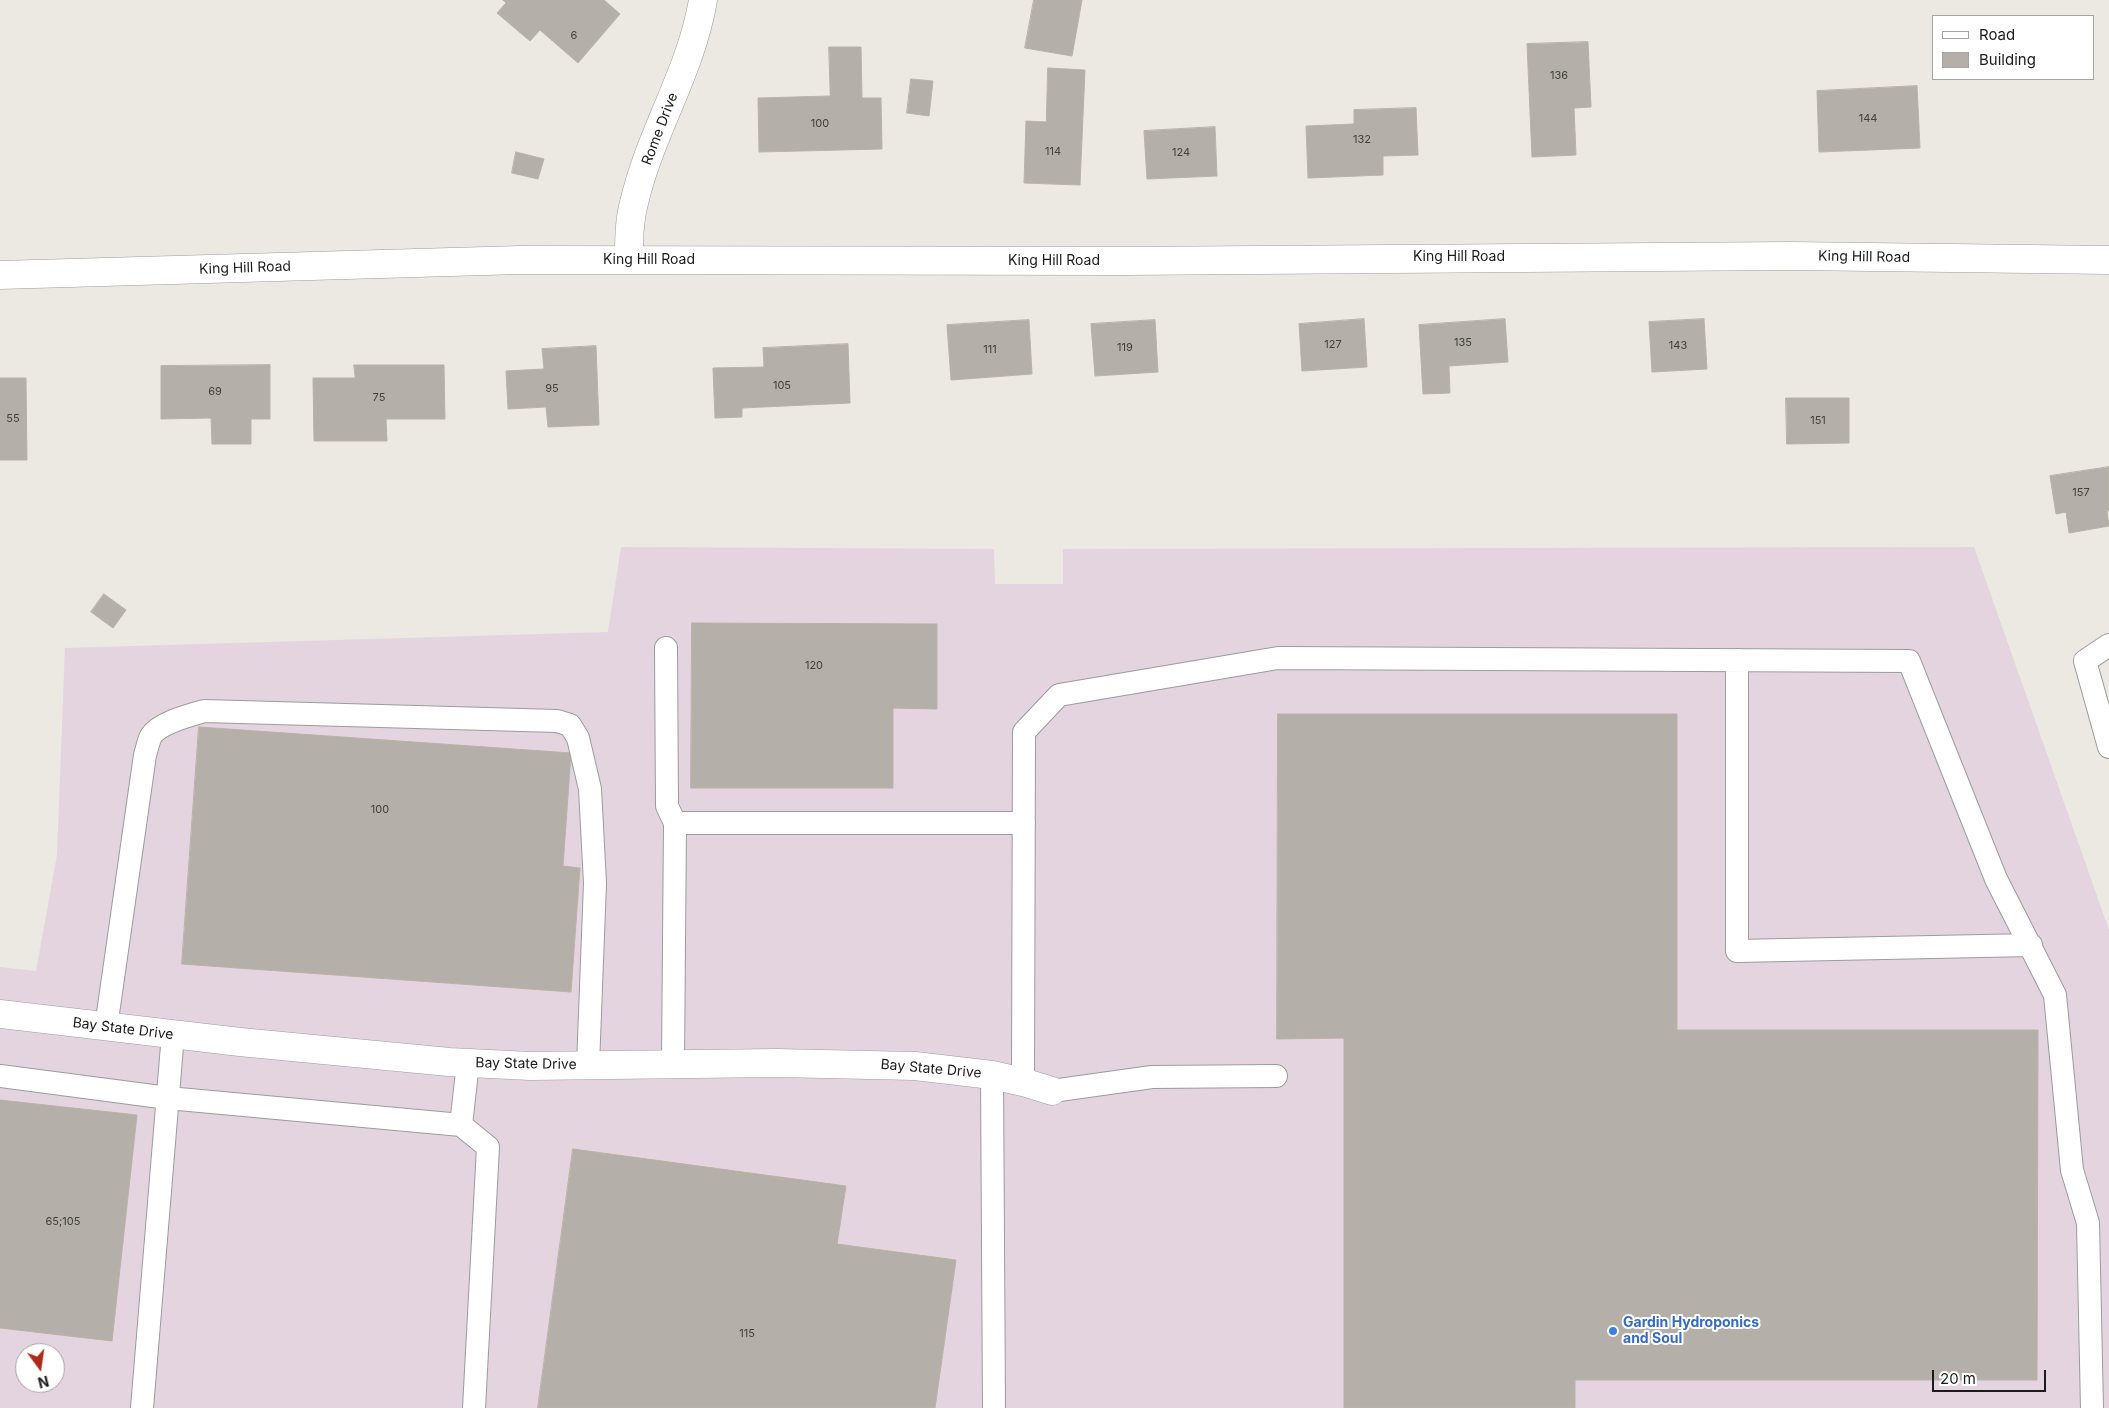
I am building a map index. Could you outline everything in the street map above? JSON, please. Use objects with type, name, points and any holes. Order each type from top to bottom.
[{"type":"street","name":"Rome Drive","points":[[629,260],[630,223],[633,204],[640,181],[687,60],[703,0]]},
{"type":"street","name":"King Hill Road","points":[[0,275],[358,264],[629,260],[1125,261],[1791,256],[2109,260]]},
{"type":"street","name":"Bay State Drive","points":[[0,1014],[292,1048],[468,1063],[530,1066],[673,1064],[906,1066],[992,1074],[1052,1092]]},
{"type":"lane","points":[[2109,645],[2086,661],[2109,746]]},
{"type":"lane","points":[[666,648],[667,806],[675,823],[673,1064]]},
{"type":"lane","points":[[1023,1082],[1024,732],[1059,695],[1278,658],[1909,661],[1996,879],[2055,995],[2072,1170],[2088,1223],[2092,1408]]},
{"type":"lane","points":[[1737,660],[1737,951],[2031,945]]},
{"type":"lane","points":[[106,1026],[146,755],[152,734],[186,716],[204,711],[557,721],[570,725],[578,738],[590,788],[595,883],[588,1065]]},
{"type":"lane","points":[[675,823],[1024,823]]},
{"type":"lane","points":[[142,1408],[173,1034]]},
{"type":"lane","points":[[461,1125],[468,1063]]},
{"type":"lane","points":[[992,1074],[994,1408]]},
{"type":"lane","points":[[0,1076],[168,1098],[461,1125],[488,1147],[474,1408]]},
{"type":"lane","points":[[1052,1092],[1152,1077],[1276,1076]]},
{"type":"shaded area","points":[[621,547],[994,549],[995,584],[1063,584],[1063,549],[1974,547],[2109,930],[2109,1408],[0,1408],[0,967],[36,971],[57,855],[65,648],[608,632]]},
{"type":"building","points":[[503,0],[604,0],[620,14],[578,63],[540,30],[530,41],[497,13],[506,3]]},
{"type":"building","points":[[1034,0],[1082,0],[1072,56],[1025,48]]},
{"type":"building","points":[[1588,42],[1591,107],[1574,108],[1576,155],[1532,157],[1527,44]]},
{"type":"building","points":[[829,47],[861,47],[862,98],[881,98],[882,149],[759,152],[758,98],[830,96]]},
{"type":"building","points":[[1048,68],[1085,70],[1080,185],[1024,183],[1026,121],[1046,122]]},
{"type":"building","points":[[911,79],[933,81],[929,116],[907,113]]},
{"type":"building","points":[[1917,86],[1920,148],[1819,152],[1817,91]]},
{"type":"building","points":[[1416,108],[1418,155],[1383,156],[1383,175],[1308,178],[1306,126],[1354,124],[1354,110]]},
{"type":"building","points":[[1215,127],[1217,176],[1147,179],[1144,131]]},
{"type":"building","points":[[516,152],[544,159],[538,179],[512,173]]},
{"type":"building","points":[[1364,319],[1367,367],[1302,371],[1299,324]]},
{"type":"building","points":[[1505,319],[1508,362],[1449,366],[1450,393],[1423,394],[1419,325]]},
{"type":"building","points":[[1704,319],[1707,369],[1652,372],[1649,322]]},
{"type":"building","points":[[1029,320],[1032,374],[951,380],[947,325]]},
{"type":"building","points":[[1155,320],[1158,372],[1095,376],[1091,324]]},
{"type":"building","points":[[848,344],[850,403],[742,408],[742,417],[715,418],[713,368],[764,367],[763,348]]},
{"type":"building","points":[[596,346],[599,425],[548,427],[546,407],[508,409],[506,371],[544,369],[542,349]]},
{"type":"building","points":[[270,365],[270,419],[251,419],[251,444],[212,444],[211,418],[161,419],[161,366]]},
{"type":"building","points":[[354,365],[444,365],[445,419],[386,419],[387,441],[314,441],[313,378],[355,378]]},
{"type":"building","points":[[0,378],[26,378],[27,460],[0,460]]},
{"type":"building","points":[[1786,398],[1849,398],[1849,443],[1787,444]]},
{"type":"building","points":[[2109,467],[2109,510],[2107,511],[2109,526],[2069,533],[2066,512],[2056,514],[2050,476]]},
{"type":"building","points":[[104,594],[126,610],[113,628],[91,612]]},
{"type":"building","points":[[692,623],[937,624],[937,709],[893,708],[893,788],[691,788]]},
{"type":"building","points":[[1278,714],[1677,714],[1677,1030],[2038,1030],[2037,1380],[1575,1380],[1575,1408],[1344,1408],[1344,1038],[1277,1039]]},
{"type":"building","points":[[199,727],[571,753],[563,866],[580,868],[571,992],[182,964]]},
{"type":"building","points":[[0,1100],[137,1115],[112,1341],[0,1328]]},
{"type":"building","points":[[573,1149],[846,1186],[837,1244],[956,1260],[935,1408],[538,1408]]},
{"type":"place","name":"Gardin Hydroponics and Soul","points":[[1613,1331]]}]
